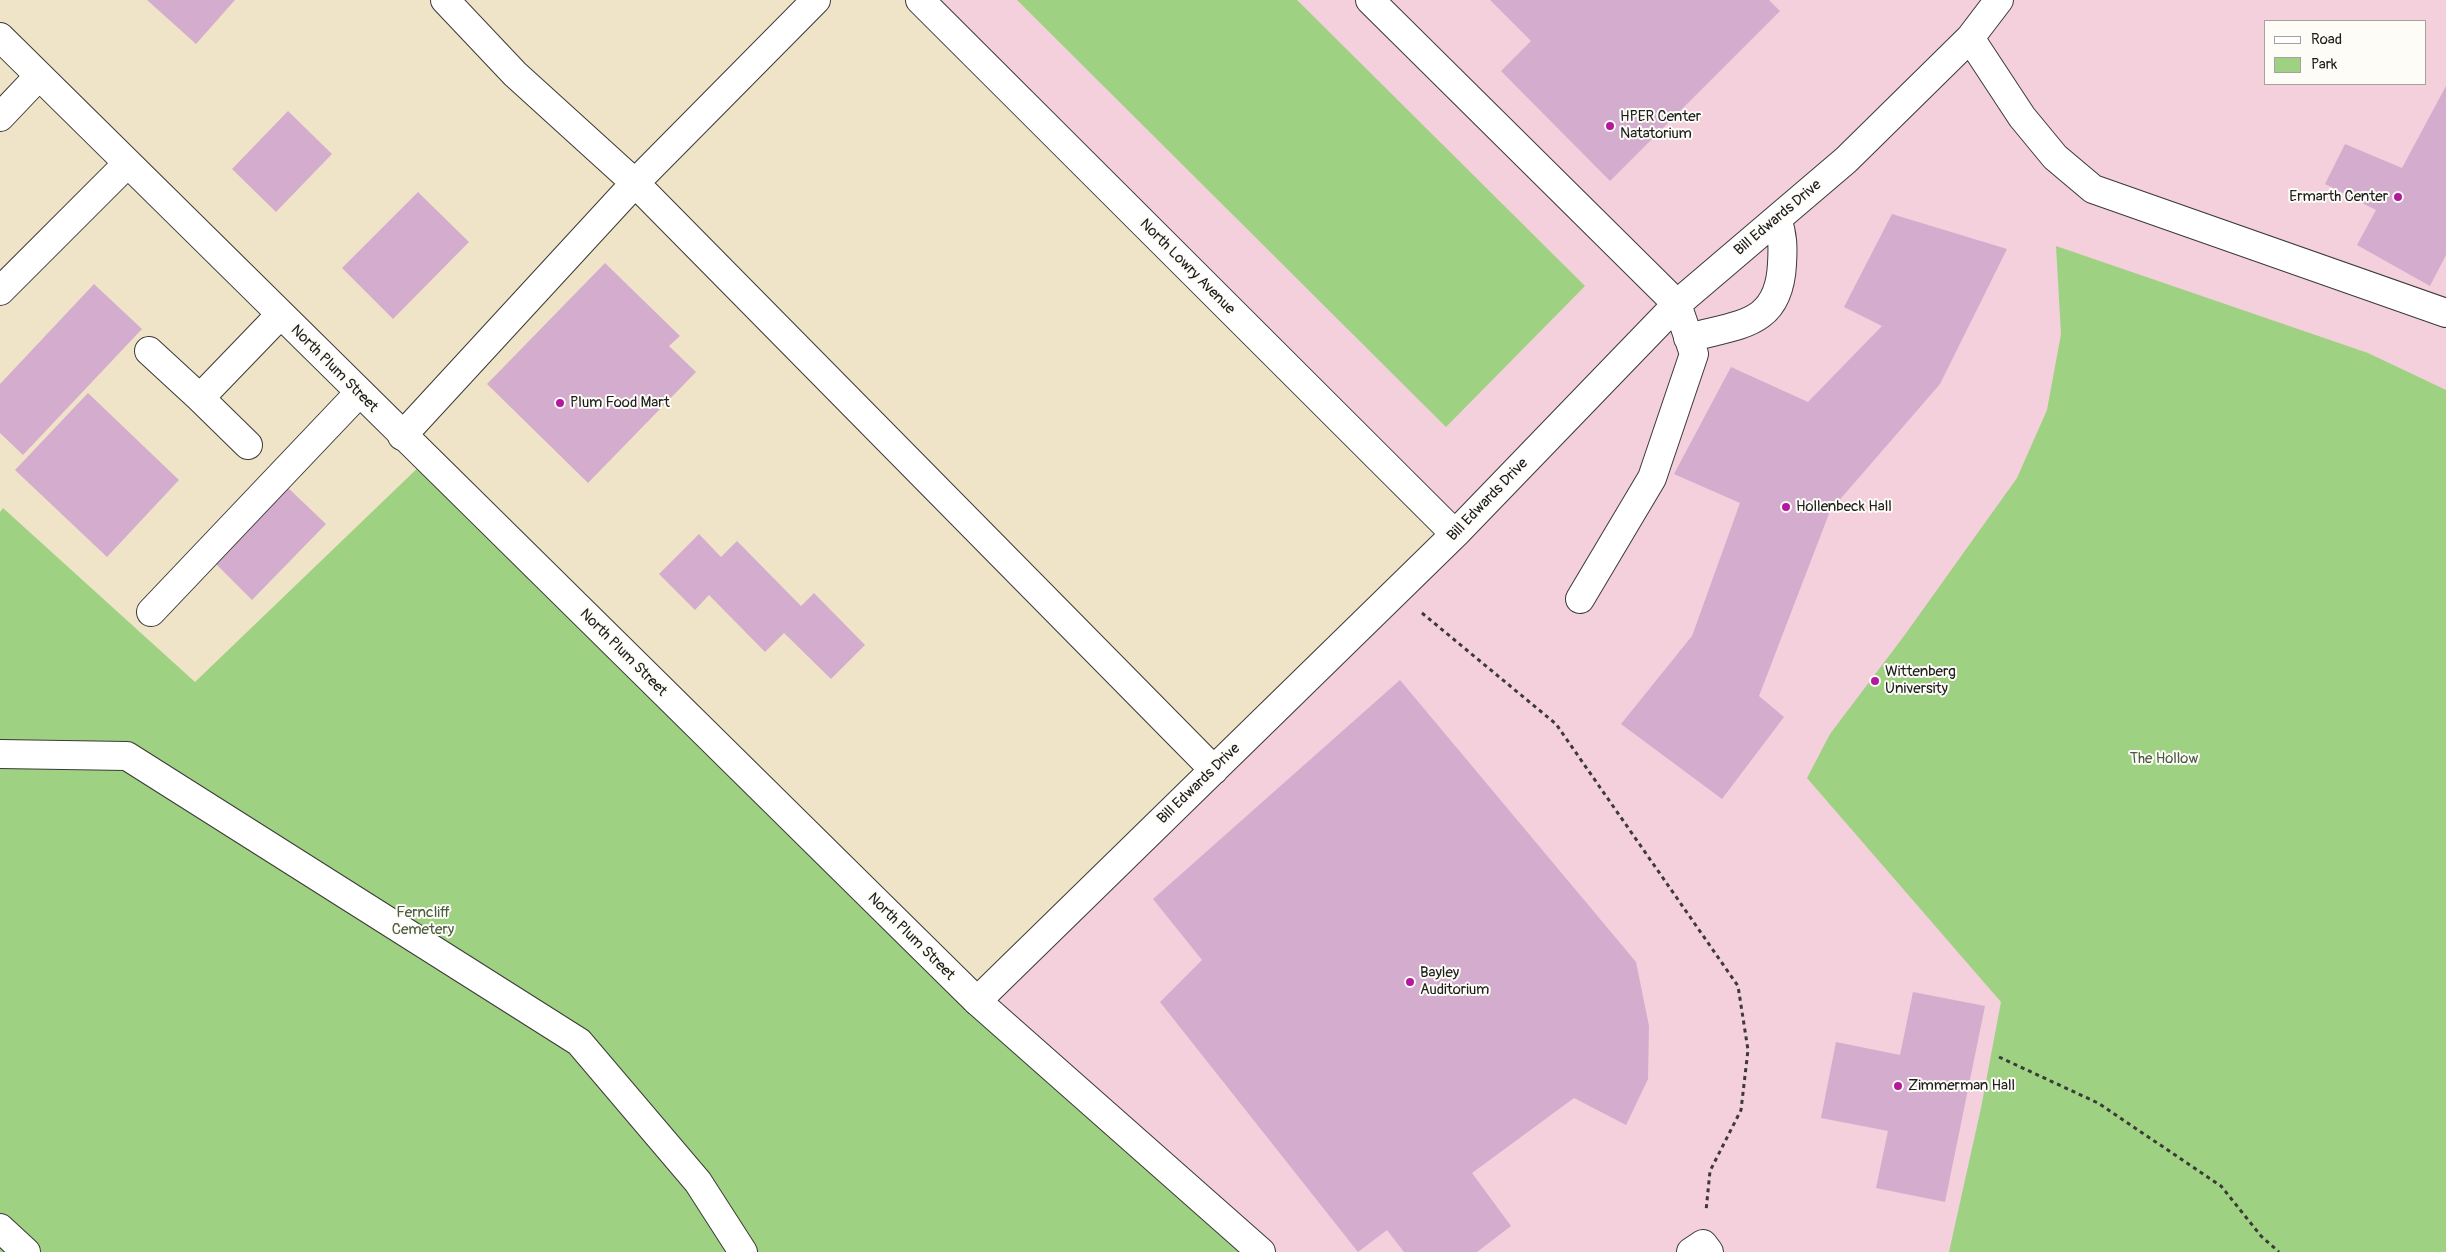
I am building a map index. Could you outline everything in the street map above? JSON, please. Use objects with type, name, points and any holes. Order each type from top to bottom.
[{"type":"street","points":[[445,0],[515,74],[634,183],[1214,770]]},
{"type":"street","points":[[402,436],[634,183],[816,0]]},
{"type":"street","name":"North Lowry Avenue","points":[[920,0],[1455,534]]},
{"type":"street","points":[[1370,0],[1677,304],[1694,354],[1652,478],[1580,599]]},
{"type":"street","name":"Bill Edwards Drive","points":[[977,1001],[1455,534],[1677,304],[1846,160],[1970,38],[1999,0]]},
{"type":"street","name":"North Plum Street","points":[[0,37],[402,436],[977,1001],[1261,1252]]},
{"type":"street","points":[[1970,38],[2022,117],[2055,157],[2093,189],[2446,313]]},
{"type":"street","points":[[0,117],[39,76]]},
{"type":"street","points":[[0,291],[127,164]]},
{"type":"street","points":[[1688,338],[1749,322],[1764,314],[1772,304],[1781,282],[1783,234],[1777,219]]},
{"type":"street","points":[[200,398],[280,315]]},
{"type":"street","points":[[149,351],[248,445]]},
{"type":"street","points":[[150,612],[359,393]]},
{"type":"street","points":[[0,754],[127,756],[579,1042],[698,1182],[744,1252]]},
{"type":"street","points":[[0,1228],[26,1252]]},
{"type":"path","points":[[1396,592],[1556,724],[1738,986],[1748,1050],[1741,1110],[1710,1171],[1701,1249]]},
{"type":"path","points":[[1999,1057],[2098,1103],[2221,1186],[2261,1236],[2279,1252]]},
{"type":"shaded area","name":"Wittenberg University","points":[[915,0],[2446,0],[2446,1252],[1261,1252],[977,1001],[1455,534]]},
{"type":"green space","points":[[1017,0],[1297,0],[1585,286],[1446,427]]},
{"type":"green space","name":"The Hollow","points":[[2056,246],[2368,353],[2446,390],[2446,1252],[1949,1252],[1981,1108],[2001,1002],[1807,778],[1830,734],[1904,636],[2017,478],[2047,410],[2061,334]]},
{"type":"green space","name":"Ferncliff Cemetery","points":[[426,460],[1261,1252],[0,1252],[0,512],[3,508],[195,682]]},
{"type":"building","points":[[147,0],[235,0],[196,44]]},
{"type":"building","name":"HPER Center Natatorium","points":[[1490,0],[1769,0],[1780,11],[1610,181],[1501,71],[1531,41]]},
{"type":"building","name":"Ermarth Center","points":[[2446,86],[2446,255],[2430,286],[2357,245],[2376,210],[2325,184],[2345,144],[2402,168]]},
{"type":"building","points":[[288,111],[332,154],[276,212],[232,169]]},
{"type":"building","points":[[418,192],[469,242],[393,319],[342,268]]},
{"type":"building","name":"Hollenbeck Hall","points":[[1892,214],[2007,249],[1940,384],[1830,511],[1759,696],[1784,717],[1722,799],[1621,724],[1692,636],[1740,503],[1674,474],[1731,367],[1808,402],[1882,326],[1844,307]]},
{"type":"building","points":[[605,263],[680,336],[669,346],[696,372],[588,483],[487,384]]},
{"type":"building","points":[[94,284],[142,329],[23,455],[0,433],[0,384]]},
{"type":"building","points":[[88,393],[179,480],[107,557],[15,470]]},
{"type":"building","points":[[284,484],[326,524],[252,600],[211,559]]},
{"type":"building","points":[[699,534],[721,557],[737,541],[801,606],[814,593],[865,645],[831,679],[784,633],[765,652],[709,595],[695,610],[659,574]]},
{"type":"building","name":"Bayley Auditorium","points":[[1400,680],[1636,962],[1649,1026],[1648,1079],[1626,1125],[1574,1098],[1472,1173],[1511,1226],[1477,1252],[1404,1252],[1387,1230],[1358,1252],[1160,1002],[1202,960],[1153,899]]},
{"type":"building","name":"Zimmerman Hall","points":[[1913,992],[1985,1006],[1945,1202],[1876,1188],[1888,1131],[1821,1118],[1836,1042],[1900,1055]]},
{"type":"place","name":"HPER Center Natatorium","points":[[1610,126]]},
{"type":"place","name":"Ermarth Center","points":[[2398,197]]},
{"type":"place","name":"Plum Food Mart","points":[[560,403]]},
{"type":"place","name":"Hollenbeck Hall","points":[[1786,507]]},
{"type":"place","name":"Wittenberg University","points":[[1875,681]]},
{"type":"place","name":"Bayley Auditorium","points":[[1410,982]]},
{"type":"place","name":"Zimmerman Hall","points":[[1898,1086]]}]
